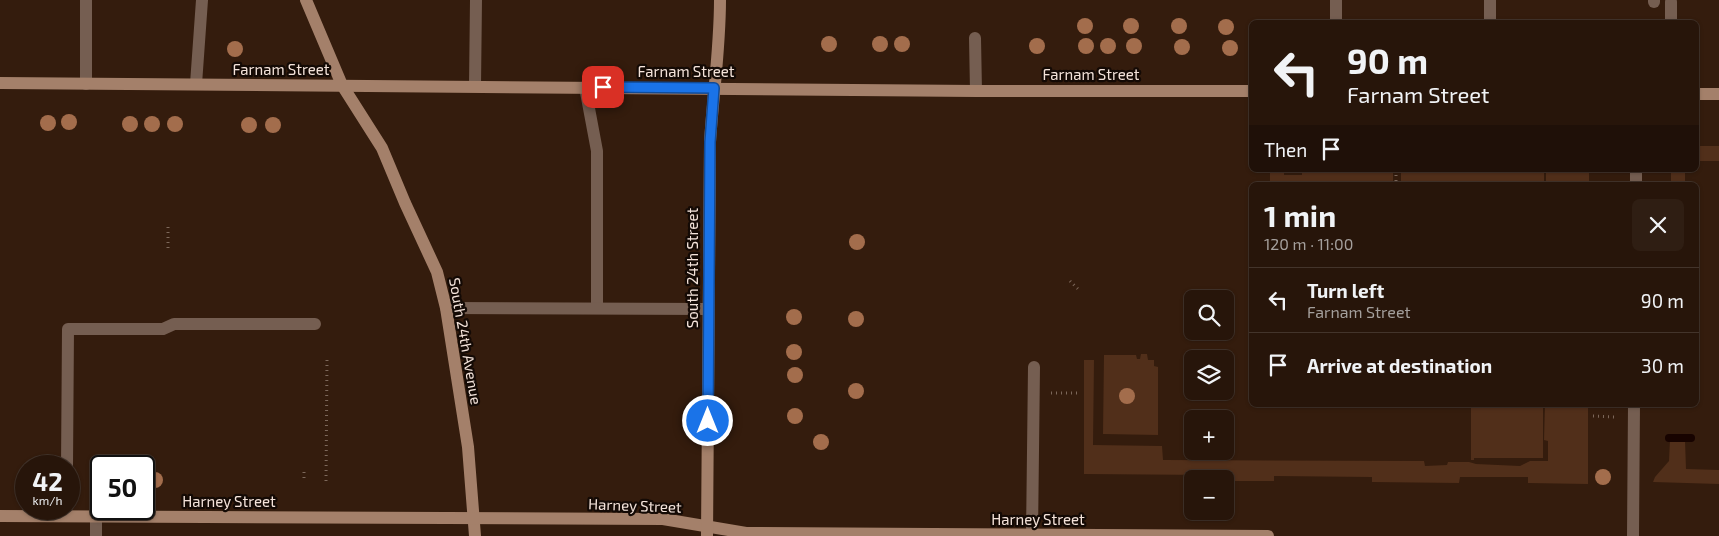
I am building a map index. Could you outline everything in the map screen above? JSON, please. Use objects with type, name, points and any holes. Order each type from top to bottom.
[{"type":"main road","name":"South 24th Avenue","points":[[306,0],[342,85],[382,148],[405,203],[438,272],[446,308],[468,447],[475,536]]},
{"type":"main road","name":"South 24th Street","points":[[707,531],[710,142],[720,34],[720,0]]},
{"type":"main road","name":"Farnam Street","points":[[0,83],[976,91],[1249,91]]},
{"type":"main road","points":[[1699,94],[1719,94]]},
{"type":"main road","name":"Harney Street","points":[[0,516],[15,515]]},
{"type":"main road","name":"Harney Street","points":[[155,517],[663,519],[707,531],[746,533],[1268,536]]},
{"type":"street","points":[[86,0],[86,84]]},
{"type":"street","points":[[196,84],[202,0]]},
{"type":"street","points":[[475,86],[476,0]]},
{"type":"street","points":[[1336,0],[1336,20]]},
{"type":"street","points":[[1490,0],[1490,20]]},
{"type":"street","points":[[1671,2],[1671,20]]},
{"type":"street","points":[[975,38],[976,91]]},
{"type":"street","points":[[585,87],[597,151],[597,308]]},
{"type":"street","points":[[446,308],[708,308]]},
{"type":"street","points":[[67,455],[68,329],[163,329],[174,324],[315,324]]},
{"type":"street","points":[[1026,535],[1034,367]]},
{"type":"street","points":[[1633,536],[1634,407]]},
{"type":"street","points":[[96,520],[96,536]]},
{"type":"path","points":[[168,227],[168,251]]},
{"type":"path","points":[[1070,281],[1079,290]]},
{"type":"path","points":[[326,481],[328,360]]},
{"type":"path","points":[[1033,394],[1081,393]]},
{"type":"path","points":[[304,472],[304,481]]},
{"type":"shaded area","points":[[1699,146],[1719,146],[1719,161],[1699,161]]},
{"type":"shaded area","points":[[1270,172],[1284,172],[1284,175],[1302,175],[1302,172],[1393,172],[1393,182],[1270,182]]},
{"type":"shaded area","points":[[1401,172],[1544,172],[1544,182],[1401,182]]},
{"type":"shaded area","points":[[1546,172],[1589,172],[1589,182],[1546,182]]},
{"type":"shaded area","points":[[1671,172],[1685,172],[1685,182],[1671,182]]},
{"type":"shaded area","points":[[1141,354],[1147,354],[1148,360],[1154,360],[1154,366],[1158,367],[1158,435],[1103,434],[1104,355],[1136,355],[1137,359],[1140,359]]},
{"type":"shaded area","points":[[1084,360],[1094,360],[1093,445],[1162,446],[1163,460],[1424,461],[1425,466],[1447,465],[1448,462],[1469,462],[1520,466],[1530,461],[1548,461],[1548,441],[1544,440],[1545,407],[1588,407],[1588,484],[1528,483],[1528,477],[1460,477],[1459,483],[1372,482],[1372,477],[1274,476],[1274,481],[1234,481],[1234,470],[1184,470],[1184,475],[1084,474]]},
{"type":"shaded area","points":[[1471,407],[1543,407],[1543,458],[1474,458],[1474,460],[1471,460]]},
{"type":"shaded area","points":[[1670,440],[1685,440],[1686,469],[1719,470],[1719,484],[1653,482],[1669,461]]},
{"type":"waterway","points":[[1669,438],[1691,438]]},
{"type":"route","points":[[603,87],[714,88],[710,142],[708,421]]}]
